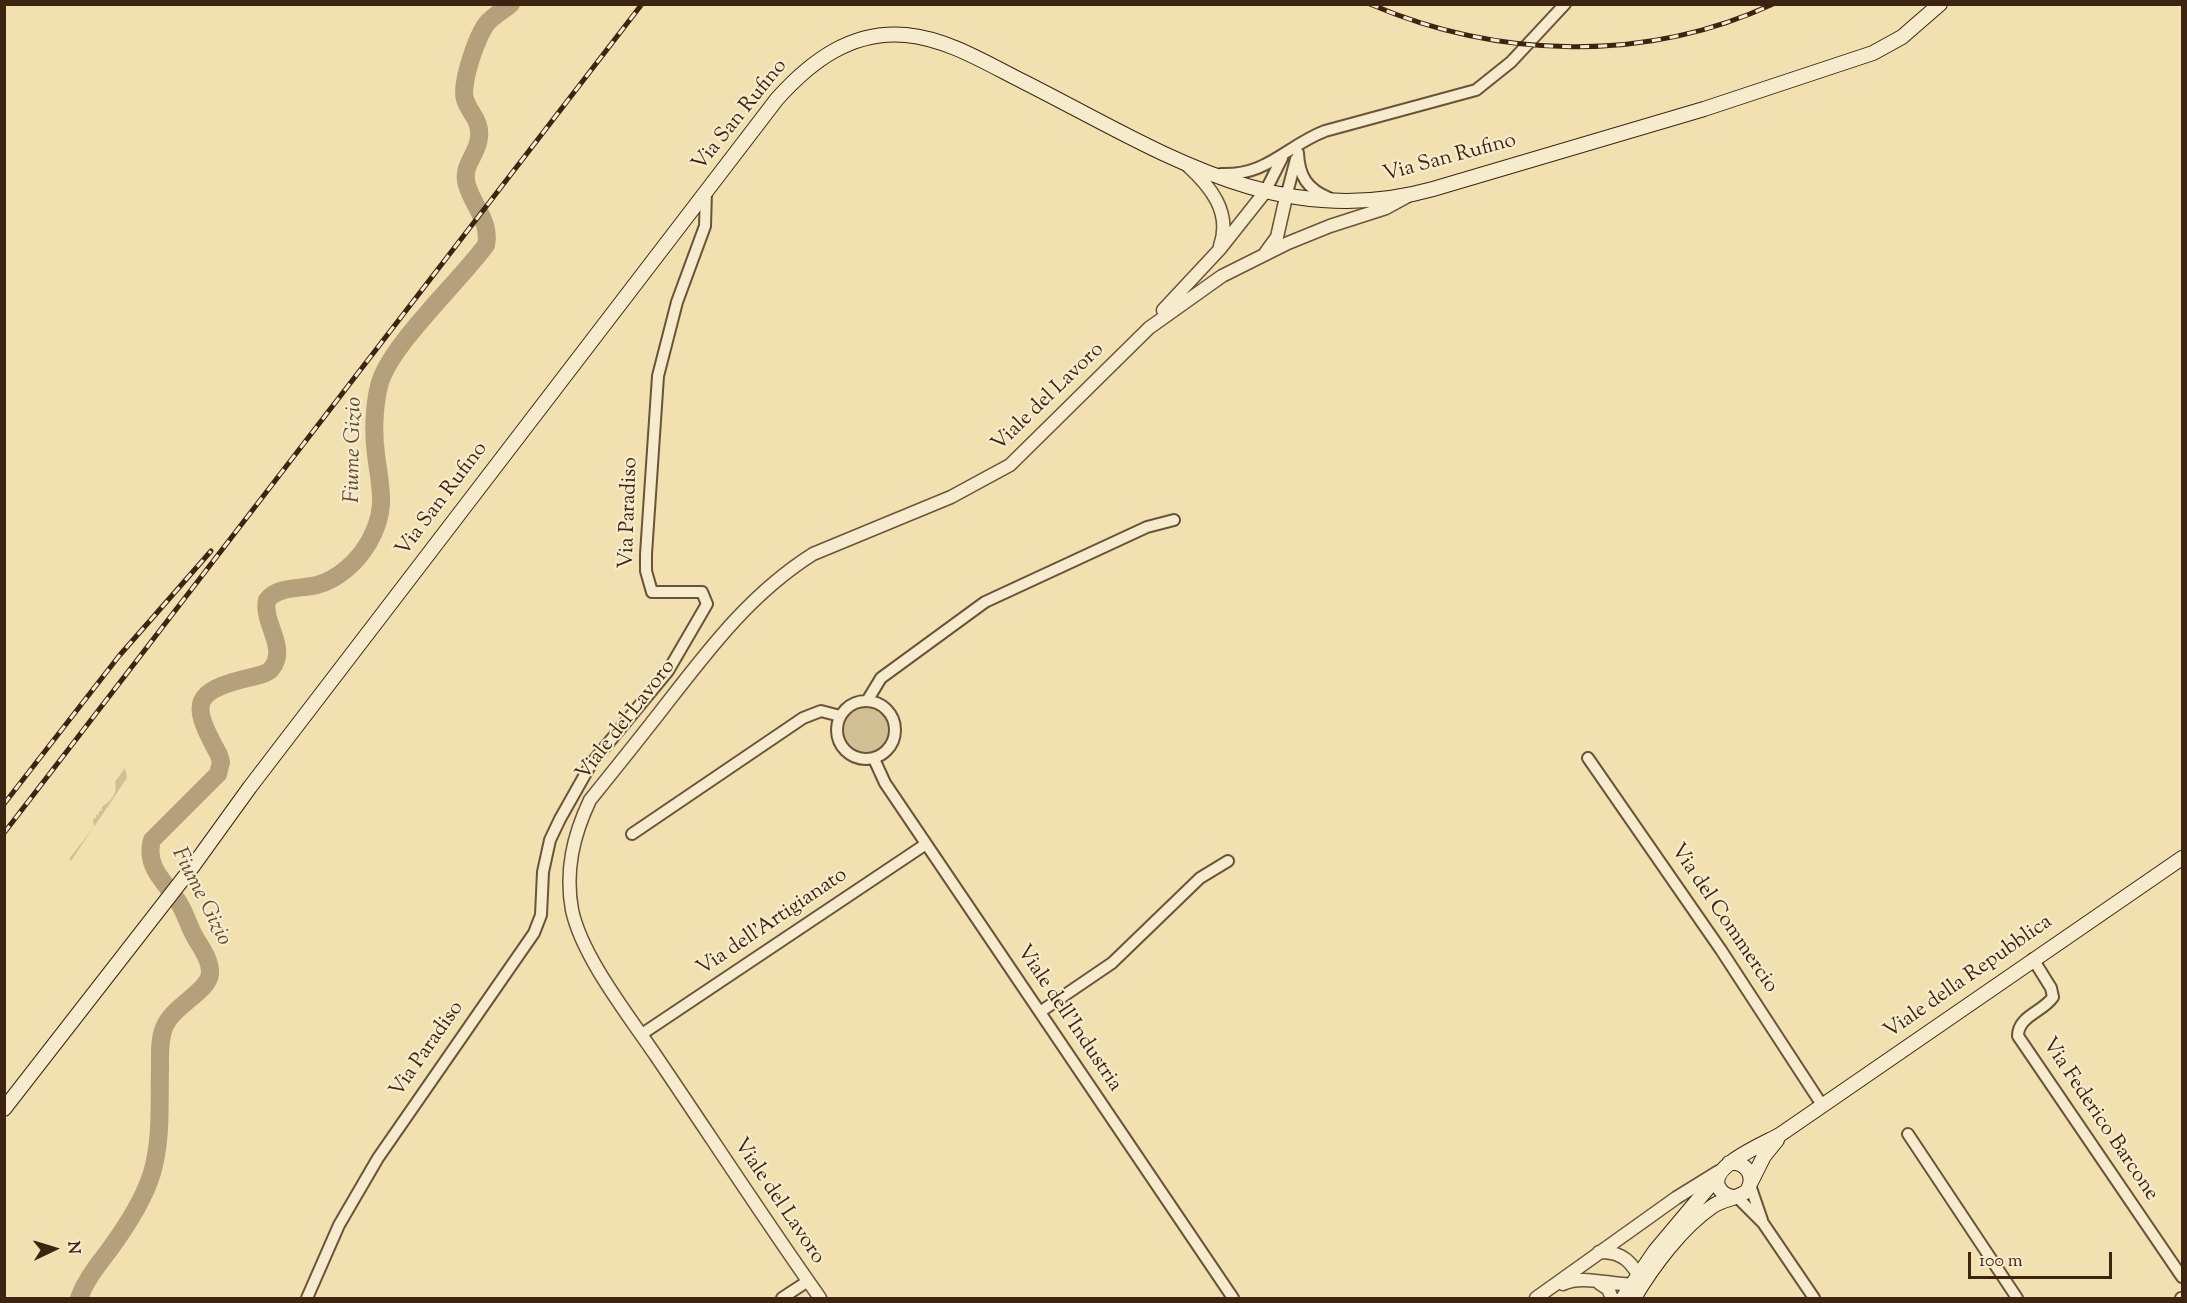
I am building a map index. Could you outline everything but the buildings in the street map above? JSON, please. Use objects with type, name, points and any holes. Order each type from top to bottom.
[{"type":"main road","name":"Via San Rufino","points":[[4,1109],[777,99],[808,67],[841,47],[881,35],[905,35],[948,45],[1208,173],[1286,197],[1340,202],[1408,196],[1704,109],[1873,53],[1902,37],[1940,4]]},
{"type":"main road","name":"Viale della Repubblica","points":[[1722,1170],[1781,1134],[2182,858]]},
{"type":"main road","name":"Viale della Repubblica","points":[[1751,1183],[1764,1156],[1781,1134]]},
{"type":"main road","points":[[1623,1299],[1636,1286],[1704,1213],[1747,1191],[1751,1183],[1745,1167],[1722,1170],[1636,1286]]},
{"type":"main road","points":[[1722,1170],[1720,1190],[1735,1197]]},
{"type":"street","points":[[1265,192],[1278,163],[1305,140],[1325,131],[1476,90],[1511,62],[1565,4]]},
{"type":"street","points":[[1208,173],[1252,171],[1293,152]]},
{"type":"street","points":[[1286,197],[1293,152]]},
{"type":"street","points":[[1293,152],[1305,182],[1320,194],[1340,202]]},
{"type":"street","points":[[1184,162],[1203,180],[1217,200],[1224,231],[1219,250]]},
{"type":"street","name":"Via Paradiso","points":[[307,1299],[339,1226],[378,1158],[534,933],[541,915],[543,872],[550,840],[591,764],[668,671],[707,604],[702,592],[652,592],[646,562],[658,376],[677,302],[705,226],[706,191]]},
{"type":"street","name":"Viale del Lavoro","points":[[820,1299],[591,956],[572,911],[569,882],[577,828],[590,800],[717,638],[767,587],[813,554],[951,497],[1010,465],[1149,328],[1219,250],[1265,192]]},
{"type":"street","name":"Viale del Lavoro","points":[[1149,328],[1207,285],[1263,254],[1330,225],[1386,208],[1408,196]]},
{"type":"street","name":"Viale del Lavoro","points":[[1263,254],[1277,237],[1286,197]]},
{"type":"street","points":[[867,701],[881,678],[985,602],[1147,527],[1174,520]]},
{"type":"street","points":[[867,701],[886,708],[895,726],[890,747],[874,759],[860,759],[843,748],[837,736],[840,716],[849,706],[867,701]]},
{"type":"street","points":[[632,834],[803,718],[821,711],[840,716]]},
{"type":"street","name":"Via del Commercio","points":[[1588,758],[1721,950],[1822,1105]]},
{"type":"street","name":"Viale dell'Industria","points":[[874,759],[885,783],[1233,1299]]},
{"type":"street","points":[[560,819],[577,828]]},
{"type":"street","name":"Via dell'Artigianato","points":[[642,1034],[926,844]]},
{"type":"street","points":[[1040,1012],[1112,963],[1200,878],[1228,861]]},
{"type":"street","name":"Via Federico Barcone","points":[[2033,959],[2051,988],[2053,996],[2043,1008],[2022,1022],[2018,1028],[2018,1036],[2182,1277]]},
{"type":"street","points":[[1908,1134],[2017,1299]]},
{"type":"street","name":"Viale della Repubblica","points":[[1540,1296],[1676,1198],[1722,1170]]},
{"type":"street","points":[[1751,1183],[1763,1223]]},
{"type":"street","points":[[1735,1197],[1763,1223],[1814,1299]]},
{"type":"street","points":[[1599,1252],[1610,1251],[1627,1259],[1636,1286]]},
{"type":"street","name":"Viale della Repubblica","points":[[1540,1296],[1574,1280],[1636,1286]]},
{"type":"street","points":[[782,1299],[808,1281]]},
{"type":"street","points":[[1595,1281],[1608,1289],[1612,1299]]},
{"type":"shaded area","points":[[866,706],[883,713],[890,730],[883,747],[866,754],[849,747],[842,730],[849,713]]},
{"type":"shaded area","points":[[125,768],[127,778],[94,827],[93,819],[113,797],[115,782]]},
{"type":"shaded area","points":[[94,828],[71,861],[69,859]]},
{"type":"waterway","name":"Fiume Gizio","points":[[79,1298],[89,1278],[134,1212],[152,1173],[159,1134],[160,1048],[164,1028],[174,1013],[203,987],[210,974],[207,959],[182,909],[153,865],[150,849],[152,840],[218,774],[221,762],[203,723],[201,711],[202,702],[207,694],[232,682],[268,672],[276,660],[276,643],[266,609],[267,600],[277,592],[317,585],[340,574],[359,556],[375,530],[381,508],[381,488],[375,446],[375,411],[379,386],[385,370],[426,314],[486,245],[484,221],[470,193],[466,178],[468,166],[478,143],[479,131],[477,121],[465,99],[465,82],[480,35],[491,19],[511,4]]},
{"type":"railway","points":[[4,833],[642,4]]},
{"type":"railway","points":[[1370,4],[1419,22],[1469,36],[1520,44],[1572,47],[1623,44],[1674,37],[1724,23],[1773,4]]},
{"type":"railway","points":[[4,804],[119,656],[211,551]]}]
